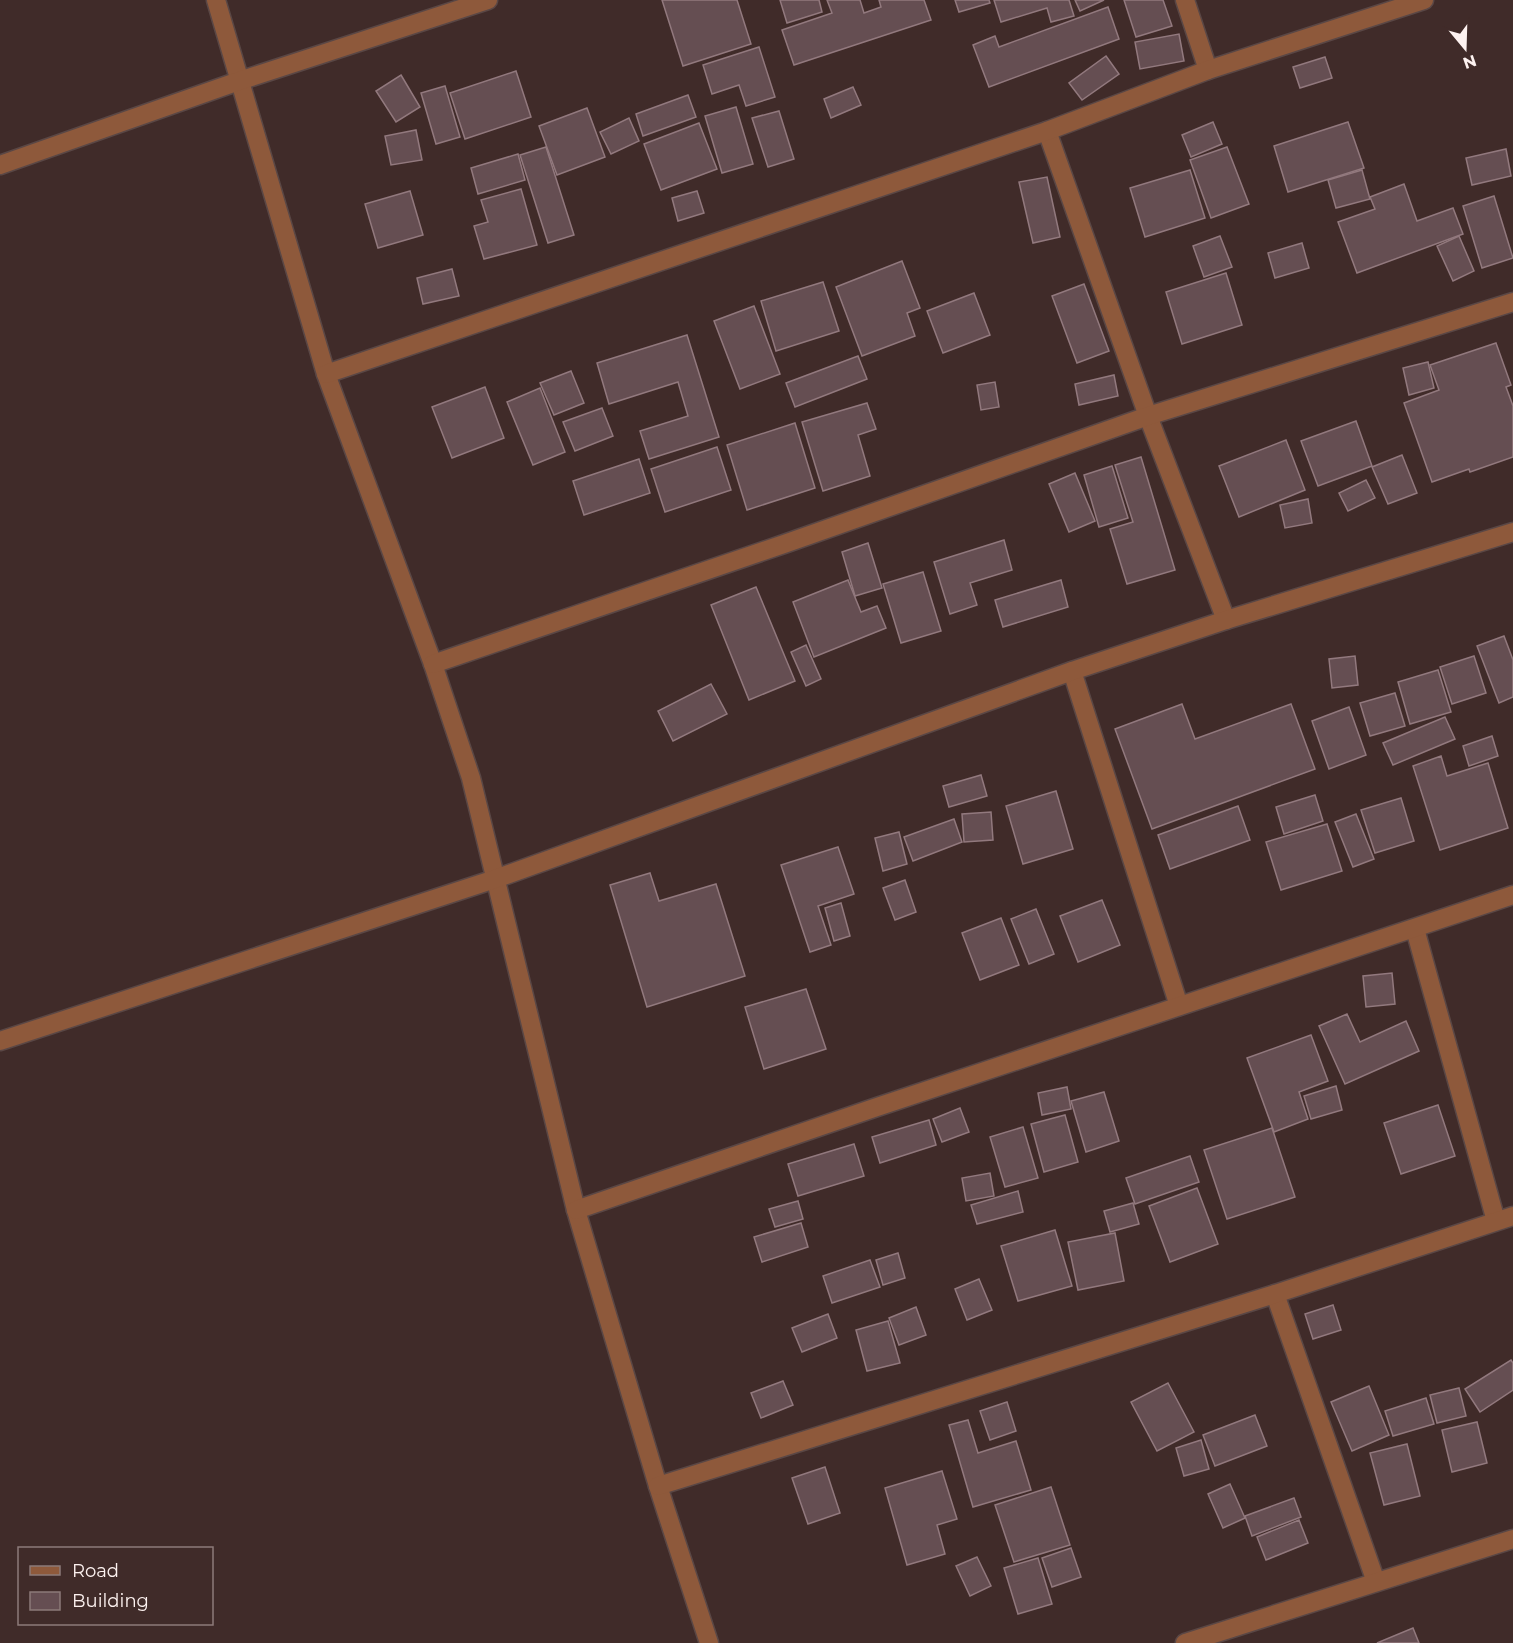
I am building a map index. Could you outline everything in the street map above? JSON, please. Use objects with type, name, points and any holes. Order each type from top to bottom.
[{"type":"street","points":[[216,0],[326,374],[433,664],[475,793],[576,1210],[658,1486],[710,1643]]},
{"type":"street","points":[[0,165],[239,81],[488,0]]},
{"type":"street","points":[[1185,0],[1208,70]]},
{"type":"street","points":[[326,374],[1047,131],[1208,70],[1424,0]]},
{"type":"street","points":[[1047,131],[1148,416],[1226,621]]},
{"type":"street","points":[[433,664],[1148,416],[1513,302]]},
{"type":"street","points":[[0,1041],[495,879],[1072,671],[1513,532]]},
{"type":"street","points":[[1072,671],[1179,1006]]},
{"type":"street","points":[[576,1210],[1513,895]]},
{"type":"street","points":[[658,1486],[1275,1294],[1505,1219],[1415,929]]},
{"type":"street","points":[[1275,1294],[1376,1582]]},
{"type":"street","points":[[1185,1643],[1513,1539]]},
{"type":"building","points":[[662,0],[737,0],[751,44],[683,66]]},
{"type":"building","points":[[780,0],[819,0],[822,12],[787,23]]},
{"type":"building","points":[[827,0],[860,0],[864,13],[881,7],[879,0],[924,0],[931,20],[794,65],[782,30],[832,13]]},
{"type":"building","points":[[955,0],[989,0],[990,3],[959,12]]},
{"type":"building","points":[[994,0],[1069,0],[1074,16],[1051,22],[1047,8],[1001,22]]},
{"type":"building","points":[[1075,0],[1104,0],[1080,11]]},
{"type":"building","points":[[1124,0],[1163,0],[1172,26],[1136,37]]},
{"type":"building","points":[[1108,7],[1119,39],[989,87],[973,45],[995,36],[999,47]]},
{"type":"building","points":[[1179,34],[1184,61],[1140,69],[1135,42]]},
{"type":"building","points":[[759,47],[775,97],[746,106],[739,85],[712,94],[703,65]]},
{"type":"building","points":[[1106,56],[1119,74],[1082,100],[1069,83]]},
{"type":"building","points":[[1325,57],[1332,78],[1300,88],[1293,67]]},
{"type":"building","points":[[516,71],[531,117],[465,139],[450,93]]},
{"type":"building","points":[[401,75],[420,107],[396,122],[376,91]]},
{"type":"building","points":[[445,86],[460,137],[436,144],[421,93]]},
{"type":"building","points":[[853,87],[861,105],[831,118],[824,99]]},
{"type":"building","points":[[688,95],[696,117],[643,136],[636,114]]},
{"type":"building","points":[[736,107],[753,164],[722,173],[705,116]]},
{"type":"building","points":[[587,108],[605,157],[557,175],[539,126]]},
{"type":"building","points":[[779,111],[794,159],[768,167],[752,118]]},
{"type":"building","points":[[629,118],[639,141],[611,154],[600,132]]},
{"type":"building","points":[[1213,122],[1222,144],[1191,157],[1182,135]]},
{"type":"building","points":[[1348,122],[1364,168],[1288,192],[1274,146]]},
{"type":"building","points":[[699,123],[717,169],[661,190],[644,144]]},
{"type":"building","points":[[416,130],[422,160],[391,165],[385,136]]},
{"type":"building","points":[[546,147],[574,235],[548,243],[520,155]]},
{"type":"building","points":[[1227,147],[1249,204],[1211,218],[1190,160]]},
{"type":"building","points":[[1506,149],[1511,176],[1472,185],[1466,158]]},
{"type":"building","points":[[518,154],[525,180],[478,194],[471,168]]},
{"type":"building","points":[[1190,170],[1205,218],[1145,237],[1130,188]]},
{"type":"building","points":[[1362,170],[1370,199],[1336,208],[1328,180]]},
{"type":"building","points":[[1047,177],[1060,237],[1033,243],[1019,182]]},
{"type":"building","points":[[1404,184],[1417,221],[1453,208],[1463,234],[1357,273],[1338,222],[1375,209],[1370,197]]},
{"type":"building","points":[[521,189],[537,245],[484,259],[474,226],[488,222],[481,200]]},
{"type":"building","points":[[410,191],[423,235],[378,248],[365,204]]},
{"type":"building","points":[[697,191],[704,213],[678,221],[672,198]]},
{"type":"building","points":[[1494,196],[1513,258],[1482,268],[1463,206]]},
{"type":"building","points":[[1220,236],[1232,267],[1204,277],[1193,246]]},
{"type":"building","points":[[1459,236],[1474,271],[1453,281],[1437,246]]},
{"type":"building","points":[[1302,243],[1309,268],[1275,278],[1268,253]]},
{"type":"building","points":[[902,261],[920,308],[907,313],[915,336],[862,356],[836,287]]},
{"type":"building","points":[[452,269],[459,296],[423,304],[417,278]]},
{"type":"building","points":[[1226,273],[1242,325],[1182,344],[1166,292]]},
{"type":"building","points":[[823,282],[839,331],[776,351],[761,301]]},
{"type":"building","points":[[1084,284],[1109,351],[1077,363],[1052,296]]},
{"type":"building","points":[[974,293],[990,335],[943,353],[927,311]]},
{"type":"building","points":[[754,306],[780,374],[740,389],[714,321]]},
{"type":"building","points":[[687,335],[719,437],[649,459],[640,431],[688,416],[678,382],[609,404],[597,363]]},
{"type":"building","points":[[1496,343],[1511,385],[1506,387],[1513,406],[1513,457],[1432,482],[1404,403],[1439,390],[1430,365]]},
{"type":"building","points":[[858,356],[867,379],[795,407],[786,383]]},
{"type":"building","points":[[1428,362],[1434,388],[1409,395],[1403,368]]},
{"type":"building","points":[[571,371],[584,403],[554,415],[540,383]]},
{"type":"building","points":[[1114,375],[1118,396],[1079,405],[1075,384]]},
{"type":"building","points":[[995,382],[999,407],[981,410],[977,385]]},
{"type":"building","points":[[485,387],[504,438],[452,458],[432,407]]},
{"type":"building","points":[[540,388],[565,452],[533,465],[507,402]]},
{"type":"building","points":[[867,403],[876,429],[858,435],[870,476],[823,491],[802,422]]},
{"type":"building","points":[[602,408],[613,436],[575,451],[563,422]]},
{"type":"building","points":[[1356,421],[1372,466],[1318,486],[1301,441]]},
{"type":"building","points":[[795,423],[815,488],[747,510],[727,445]]},
{"type":"building","points":[[1286,440],[1305,490],[1239,517],[1219,466]]},
{"type":"building","points":[[717,447],[731,490],[665,512],[651,469]]},
{"type":"building","points":[[1402,455],[1417,493],[1388,504],[1372,467]]},
{"type":"building","points":[[1141,457],[1175,570],[1127,584],[1110,529],[1133,522],[1115,465]]},
{"type":"building","points":[[639,459],[650,493],[584,515],[573,481]]},
{"type":"building","points":[[1112,466],[1128,518],[1099,527],[1084,475]]},
{"type":"building","points":[[1075,473],[1095,521],[1069,532],[1049,484]]},
{"type":"building","points":[[1366,480],[1375,498],[1348,511],[1339,493]]},
{"type":"building","points":[[1308,499],[1312,523],[1285,528],[1280,505]]},
{"type":"building","points":[[1004,540],[1012,570],[970,583],[977,605],[950,614],[934,562]]},
{"type":"building","points":[[868,543],[882,588],[855,596],[842,552]]},
{"type":"building","points":[[923,572],[941,631],[901,643],[883,584]]},
{"type":"building","points":[[848,580],[861,612],[877,606],[886,628],[814,657],[793,602]]},
{"type":"building","points":[[1061,580],[1068,607],[1003,627],[995,600]]},
{"type":"building","points":[[756,587],[795,681],[749,700],[711,605]]},
{"type":"building","points":[[1504,636],[1513,660],[1513,697],[1499,703],[1477,646]]},
{"type":"building","points":[[806,645],[821,679],[806,686],[791,652]]},
{"type":"building","points":[[1355,656],[1358,685],[1332,688],[1329,659]]},
{"type":"building","points":[[1474,656],[1486,693],[1452,704],[1440,667]]},
{"type":"building","points":[[1438,670],[1451,712],[1410,724],[1398,682]]},
{"type":"building","points":[[711,684],[727,714],[673,741],[658,711]]},
{"type":"building","points":[[1395,693],[1405,726],[1370,736],[1360,703]]},
{"type":"building","points":[[1182,704],[1195,739],[1291,704],[1315,769],[1152,829],[1115,729]]},
{"type":"building","points":[[1349,707],[1366,755],[1329,769],[1312,721]]},
{"type":"building","points":[[1445,717],[1455,739],[1393,765],[1383,743]]},
{"type":"building","points":[[1492,736],[1498,756],[1469,766],[1463,746]]},
{"type":"building","points":[[1441,756],[1447,776],[1488,763],[1508,828],[1440,850],[1413,766]]},
{"type":"building","points":[[981,775],[987,796],[949,807],[943,786]]},
{"type":"building","points":[[1056,791],[1073,849],[1023,864],[1006,806]]},
{"type":"building","points":[[1315,795],[1323,821],[1284,834],[1276,807]]},
{"type":"building","points":[[1401,798],[1414,841],[1375,853],[1361,810]]},
{"type":"building","points":[[1238,806],[1250,840],[1170,869],[1158,835]]},
{"type":"building","points":[[991,812],[993,840],[964,842],[962,814]]},
{"type":"building","points":[[1356,814],[1374,859],[1353,867],[1335,822]]},
{"type":"building","points":[[954,819],[962,842],[913,861],[904,837]]},
{"type":"building","points":[[1327,824],[1342,871],[1281,890],[1266,842]]},
{"type":"building","points":[[899,832],[907,864],[883,871],[875,838]]},
{"type":"building","points":[[838,847],[854,894],[818,906],[831,945],[810,952],[781,865]]},
{"type":"building","points":[[650,873],[659,901],[716,884],[745,976],[647,1007],[610,885]]},
{"type":"building","points":[[905,880],[916,912],[895,920],[883,888]]},
{"type":"building","points":[[1102,900],[1120,945],[1078,962],[1060,916]]},
{"type":"building","points":[[841,903],[850,936],[834,941],[825,908]]},
{"type":"building","points":[[1036,909],[1054,954],[1029,964],[1011,919]]},
{"type":"building","points":[[1001,918],[1019,965],[980,980],[962,933]]},
{"type":"building","points":[[1392,973],[1395,1004],[1366,1007],[1363,976]]},
{"type":"building","points":[[806,989],[826,1049],[764,1069],[745,1007]]},
{"type":"building","points":[[1347,1014],[1360,1042],[1406,1021],[1419,1051],[1345,1084],[1319,1026]]},
{"type":"building","points":[[1311,1035],[1328,1081],[1299,1092],[1308,1119],[1274,1132],[1247,1058]]},
{"type":"building","points":[[1336,1086],[1342,1110],[1311,1119],[1304,1096]]},
{"type":"building","points":[[1067,1087],[1071,1109],[1042,1115],[1038,1093]]},
{"type":"building","points":[[1104,1092],[1119,1141],[1086,1152],[1071,1101]]},
{"type":"building","points":[[1438,1105],[1455,1156],[1401,1174],[1384,1123]]},
{"type":"building","points":[[960,1108],[969,1132],[942,1142],[933,1119]]},
{"type":"building","points":[[1065,1115],[1078,1162],[1044,1172],[1031,1124]]},
{"type":"building","points":[[929,1120],[936,1145],[880,1163],[872,1137]]},
{"type":"building","points":[[1023,1127],[1038,1178],[1005,1187],[990,1137]]},
{"type":"building","points":[[1272,1128],[1295,1197],[1227,1219],[1204,1150]]},
{"type":"building","points":[[854,1144],[864,1176],[798,1196],[788,1164]]},
{"type":"building","points":[[1190,1156],[1199,1182],[1135,1204],[1126,1178]]},
{"type":"building","points":[[990,1173],[994,1196],[966,1201],[962,1178]]},
{"type":"building","points":[[1197,1188],[1218,1244],[1170,1262],[1149,1206]]},
{"type":"building","points":[[1018,1191],[1023,1212],[977,1224],[971,1205]]},
{"type":"building","points":[[798,1201],[803,1219],[775,1227],[769,1209]]},
{"type":"building","points":[[1133,1203],[1139,1224],[1110,1232],[1104,1211]]},
{"type":"building","points":[[801,1223],[808,1247],[762,1262],[754,1237]]},
{"type":"building","points":[[1055,1230],[1072,1286],[1018,1301],[1001,1246]]},
{"type":"building","points":[[1115,1233],[1124,1281],[1078,1290],[1068,1242]]},
{"type":"building","points":[[898,1253],[905,1278],[883,1285],[876,1260]]},
{"type":"building","points":[[870,1260],[880,1287],[832,1303],[823,1276]]},
{"type":"building","points":[[979,1279],[992,1310],[967,1320],[955,1289]]},
{"type":"building","points":[[1333,1305],[1341,1330],[1313,1339],[1305,1314]]},
{"type":"building","points":[[916,1307],[926,1335],[899,1345],[889,1318]]},
{"type":"building","points":[[828,1314],[837,1338],[802,1352],[792,1328]]},
{"type":"building","points":[[888,1321],[900,1363],[867,1371],[856,1330]]},
{"type":"building","points":[[1511,1360],[1513,1390],[1480,1412],[1465,1389]]},
{"type":"building","points":[[783,1381],[793,1405],[761,1418],[751,1393]]},
{"type":"building","points":[[1168,1383],[1194,1432],[1157,1451],[1131,1402]]},
{"type":"building","points":[[1369,1386],[1389,1435],[1352,1451],[1331,1402]]},
{"type":"building","points":[[1459,1388],[1466,1416],[1437,1423],[1430,1395]]},
{"type":"building","points":[[1426,1398],[1434,1424],[1393,1436],[1385,1411]]},
{"type":"building","points":[[1007,1402],[1016,1431],[990,1440],[980,1411]]},
{"type":"building","points":[[1255,1415],[1267,1446],[1215,1466],[1203,1435]]},
{"type":"building","points":[[968,1420],[978,1453],[1016,1441],[1031,1490],[973,1507],[949,1425]]},
{"type":"building","points":[[1477,1422],[1487,1463],[1452,1472],[1442,1430]]},
{"type":"building","points":[[1201,1440],[1209,1469],[1184,1476],[1176,1448]]},
{"type":"building","points":[[1407,1444],[1420,1496],[1384,1505],[1370,1453]]},
{"type":"building","points":[[825,1467],[840,1513],[808,1524],[792,1478]]},
{"type":"building","points":[[942,1471],[957,1519],[937,1525],[945,1554],[907,1565],[885,1488]]},
{"type":"building","points":[[1230,1484],[1245,1518],[1223,1528],[1208,1494]]},
{"type":"building","points":[[1051,1487],[1070,1545],[1014,1562],[995,1505]]},
{"type":"building","points":[[1294,1498],[1301,1517],[1252,1536],[1245,1516]]},
{"type":"building","points":[[1299,1520],[1308,1543],[1266,1560],[1257,1537]]},
{"type":"building","points":[[1071,1548],[1081,1577],[1052,1587],[1042,1558]]},
{"type":"building","points":[[977,1557],[991,1586],[970,1596],[956,1566]]},
{"type":"building","points":[[1038,1558],[1052,1604],[1018,1614],[1004,1568]]},
{"type":"building","points":[[1413,1628],[1419,1643],[1377,1643]]}]
